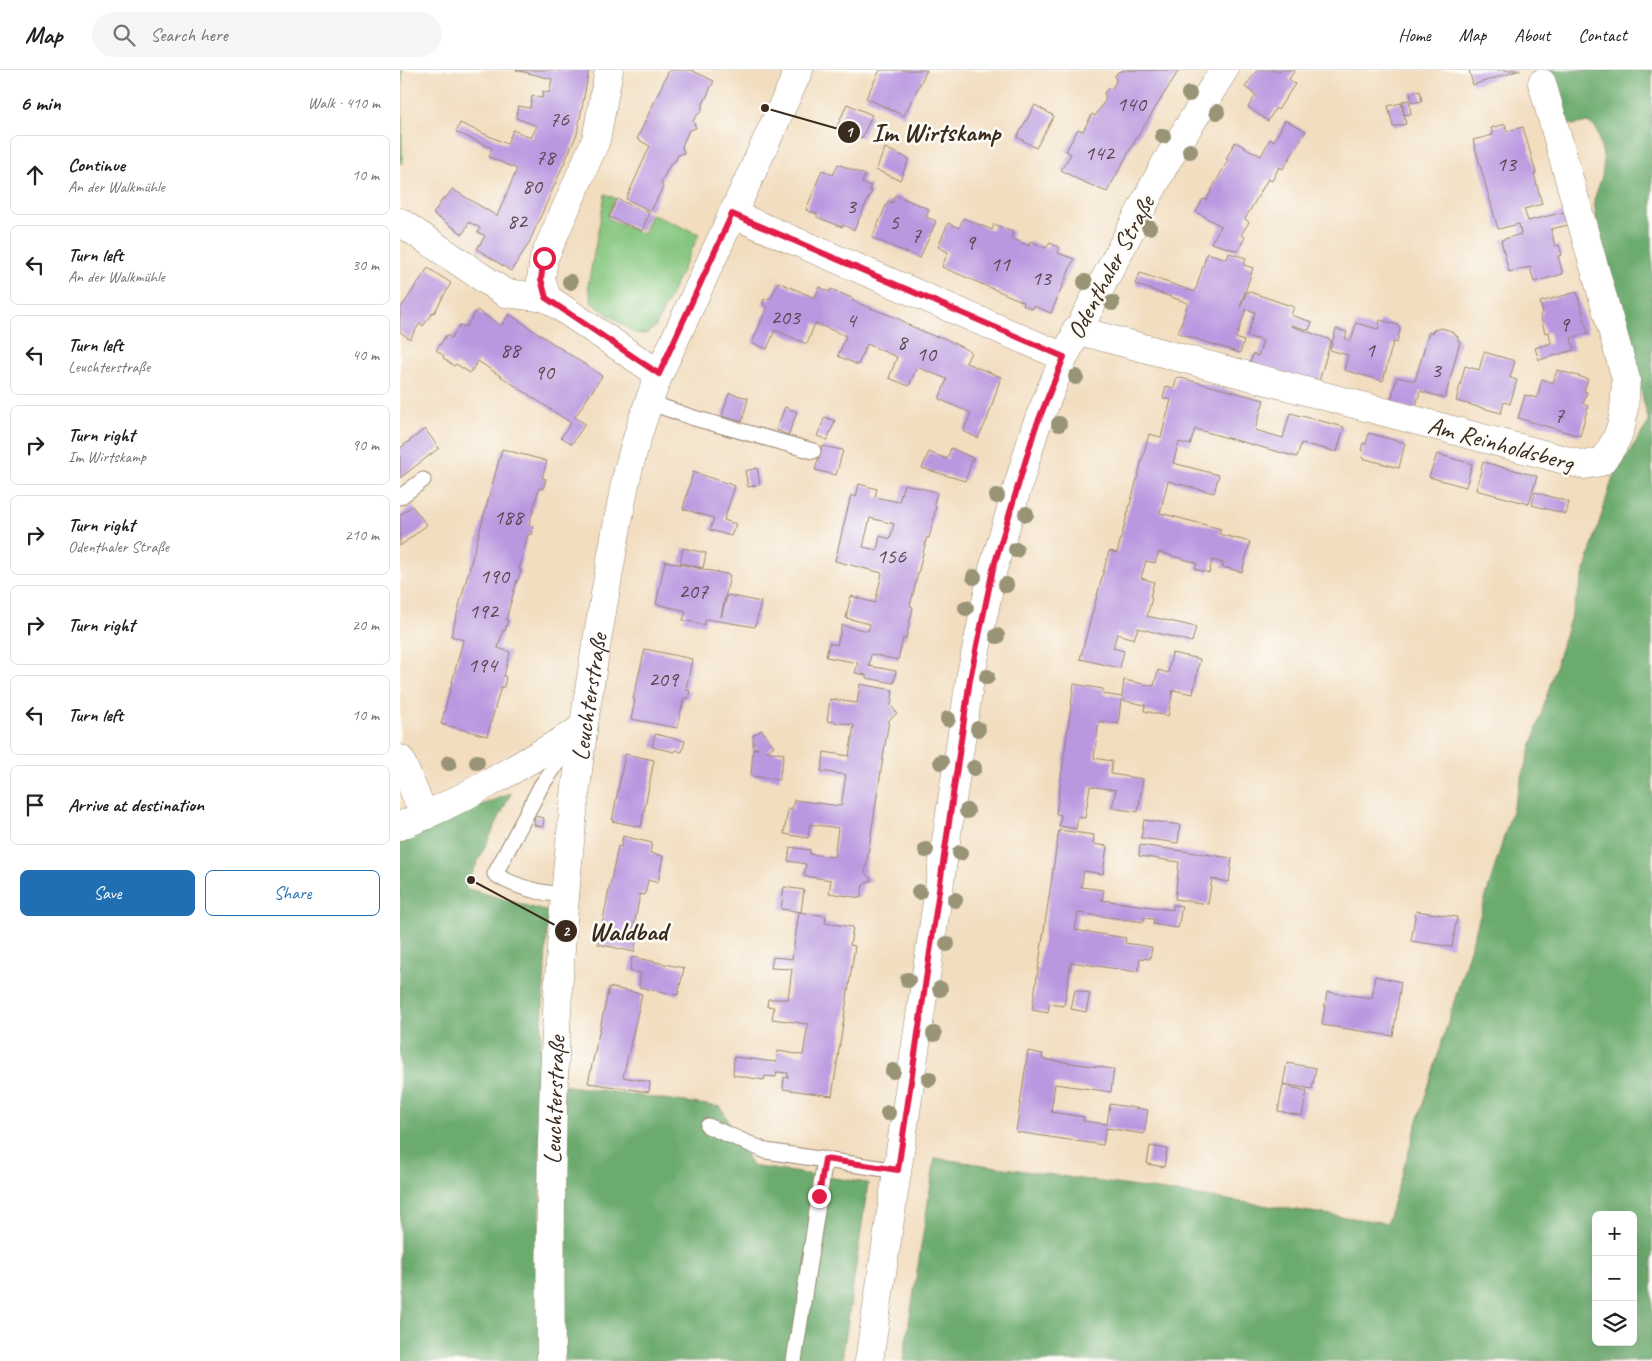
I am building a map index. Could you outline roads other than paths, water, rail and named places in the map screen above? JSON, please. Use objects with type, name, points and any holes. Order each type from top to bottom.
[{"type":"street","points":[[546,298],[541,279],[544,258],[596,140],[609,70]]},
{"type":"street","name":"Leuchterstraße","points":[[551,1361],[552,1101],[564,895],[590,678],[624,487],[648,402],[659,374],[799,70]]},
{"type":"street","name":"Odenthaler Straße","points":[[869,1361],[970,679],[993,569],[1035,429],[1076,330],[1165,164],[1224,70]]},
{"type":"street","name":"Am Reinholdsberg","points":[[1076,330],[1584,465],[1601,462],[1613,448],[1624,421],[1626,379],[1539,77]]},
{"type":"street","points":[[732,214],[1064,357]]},
{"type":"street","points":[[400,222],[505,293],[546,298],[659,374]]},
{"type":"street","points":[[400,826],[425,816],[494,782],[583,728]]},
{"type":"street","points":[[400,760],[425,816]]},
{"type":"lane","points":[[648,402],[694,418],[813,451]]},
{"type":"lane","points":[[400,498],[423,480]]},
{"type":"lane","points":[[564,895],[543,894],[509,883],[495,874],[541,786],[583,728]]},
{"type":"lane","points":[[708,1126],[766,1151],[898,1170]]},
{"type":"lane","points":[[794,1361],[825,1159]]},
{"type":"place","name":"Im Wirtskamp","points":[[765,108]]},
{"type":"place","name":"Waldbad","points":[[471,880]]}]
